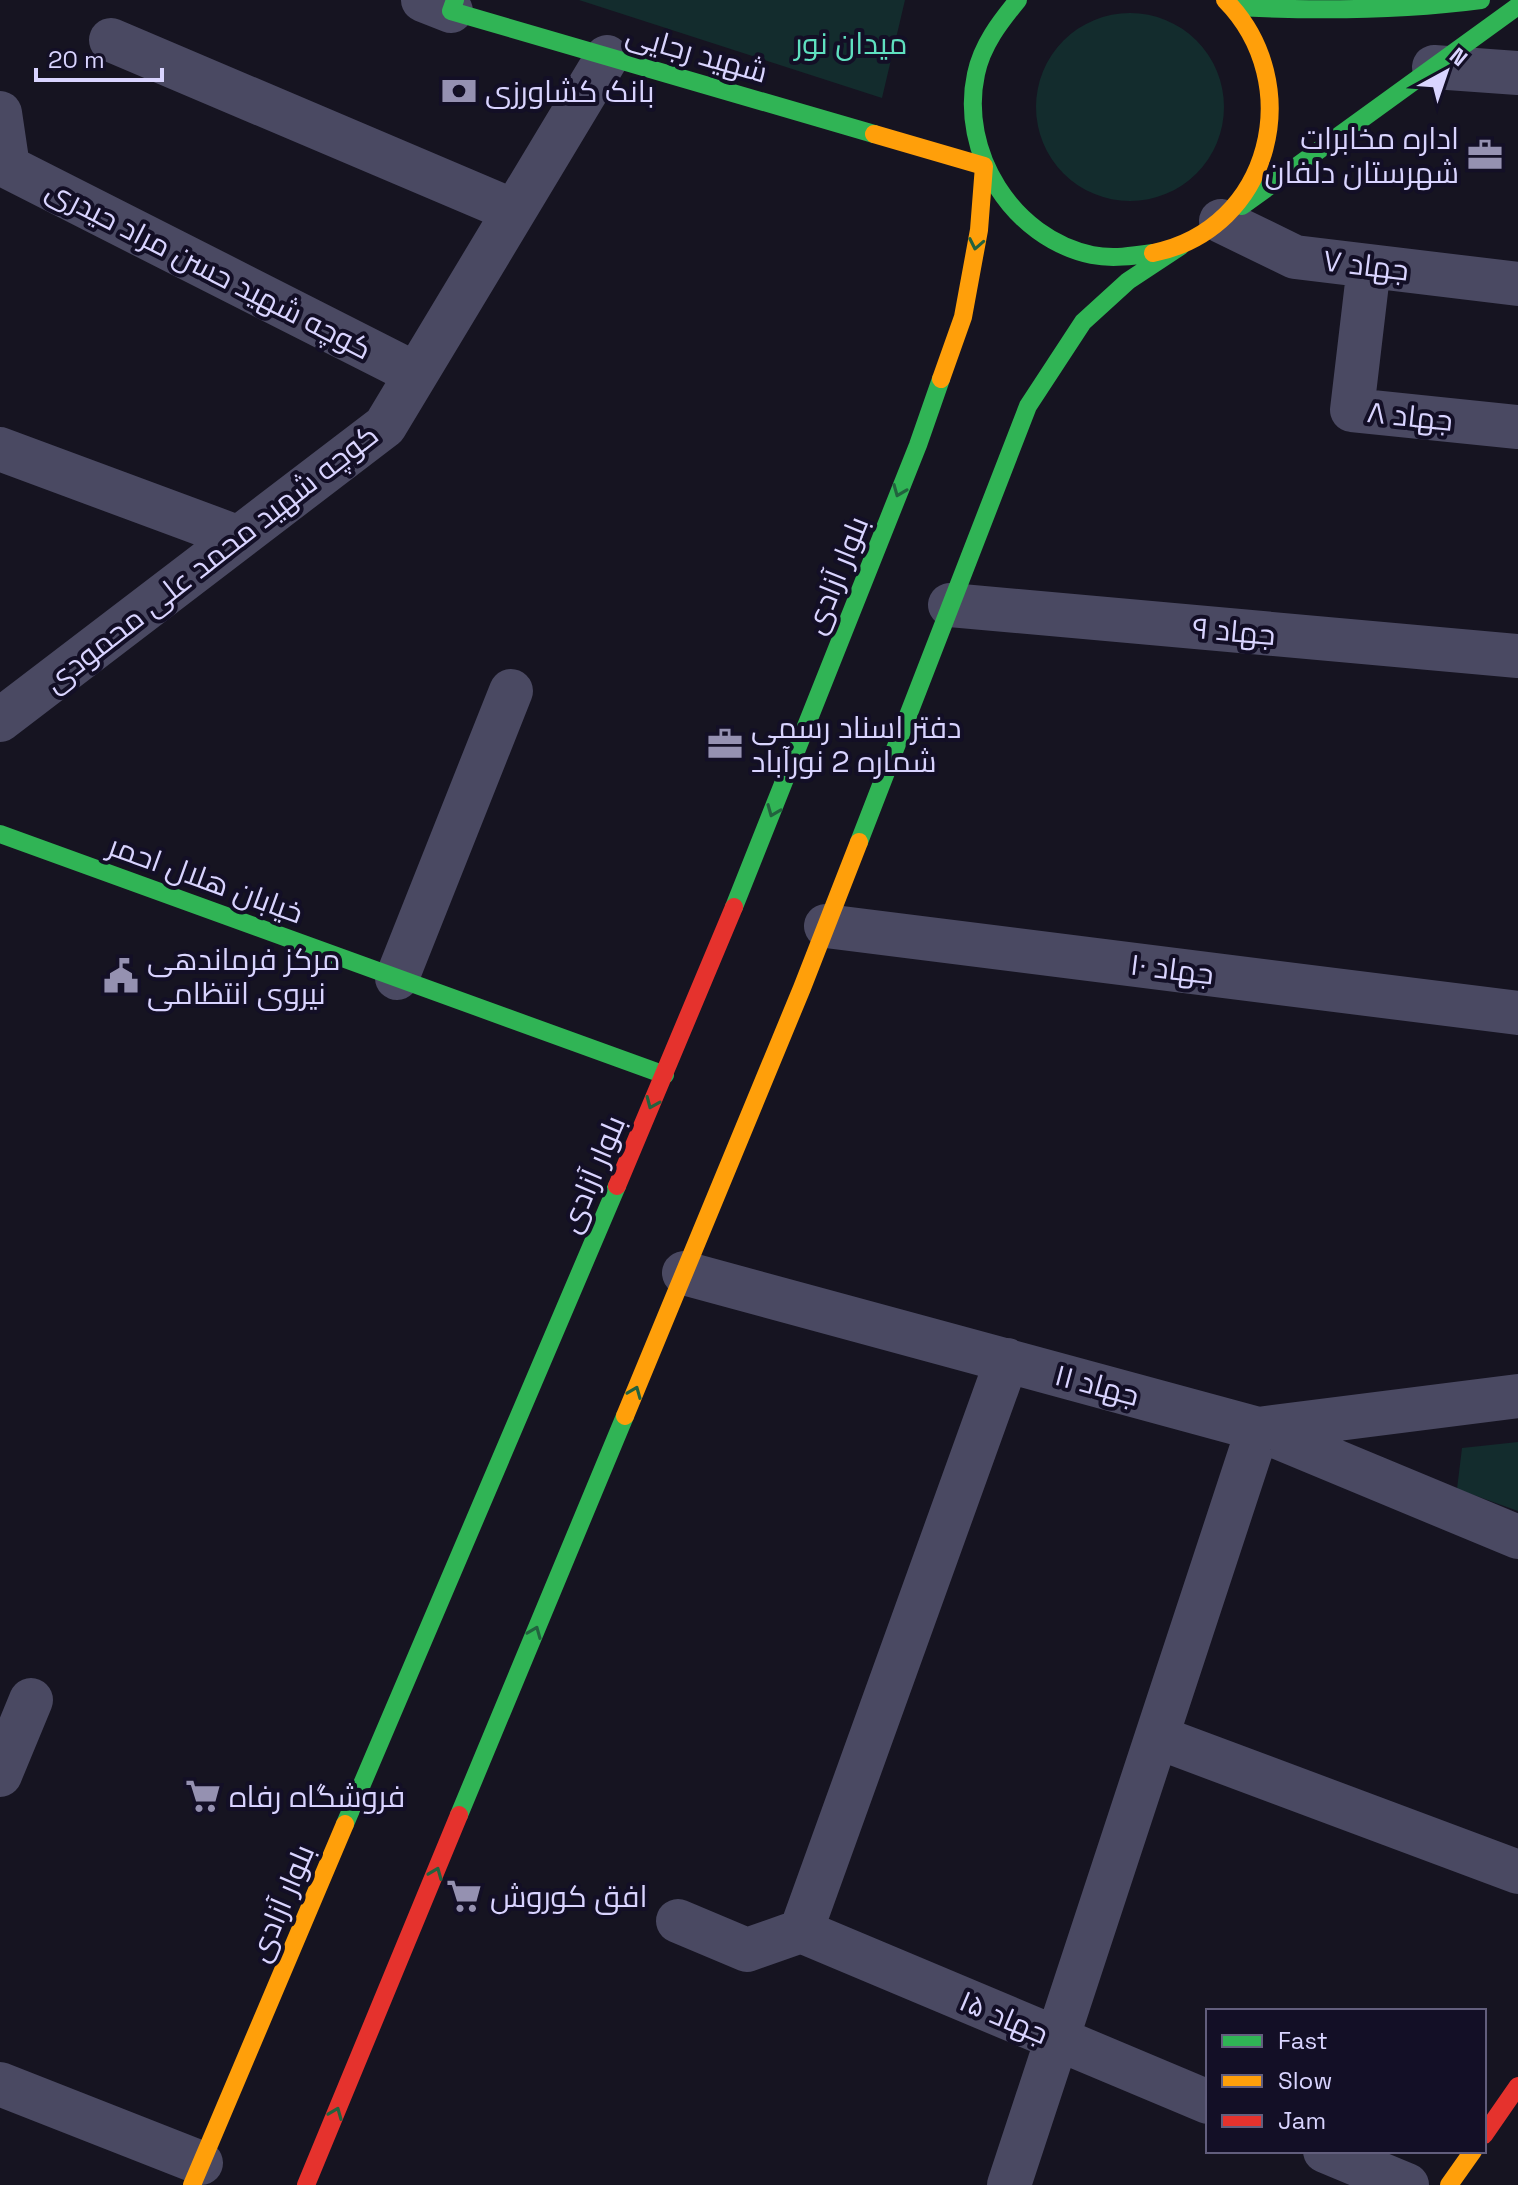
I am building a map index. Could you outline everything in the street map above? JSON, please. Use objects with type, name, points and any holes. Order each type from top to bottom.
[{"type":"main road","points":[[1018,0],[993,30],[975,74],[972,121],[984,166],[1009,206],[1045,236],[1089,254],[1136,257],[1181,246]]},
{"type":"main road","points":[[1230,4],[1320,12],[1447,5],[1481,0]]},
{"type":"main road","name":"شهید رجایی","points":[[443,4],[607,57],[984,166]]},
{"type":"main road","points":[[1221,221],[1251,185],[1269,141],[1272,93],[1260,47],[1230,4]]},
{"type":"main road","points":[[306,2185],[826,926],[1028,406],[1083,322],[1128,281],[1221,221],[1518,6]]},
{"type":"main road","name":"بلوار آزادی","points":[[196,2174],[719,946],[923,431],[963,317],[979,230],[984,166]]},
{"type":"main road","name":"خیابان هلال احمر","points":[[0,834],[665,1075]]},
{"type":"main road","points":[[1486,2132],[1518,2086]]},
{"type":"main road","points":[[1449,2185],[1472,2153]]},
{"type":"street","points":[[111,40],[514,211]]},
{"type":"street","name":"کوچه شهید محمد علی محمودی","points":[[0,720],[385,426],[607,57]]},
{"type":"street","points":[[1434,67],[1518,73]]},
{"type":"street","name":"کوچه شهید حسن مراد حیدری","points":[[0,113],[8,167],[416,374]]},
{"type":"street","name":"جهاد ۷","points":[[1221,221],[1295,257],[1518,284]]},
{"type":"street","name":"جهاد ۸","points":[[1369,266],[1352,410],[1518,427]]},
{"type":"street","points":[[0,449],[237,537]]},
{"type":"street","name":"جهاد ۹","points":[[950,605],[1518,656]]},
{"type":"street","points":[[397,978],[511,691]]},
{"type":"street","name":"جهاد ۱۰","points":[[826,926],[1518,1013]]},
{"type":"street","name":"جهاد ۱۱","points":[[684,1273],[1258,1429],[1518,1396]]},
{"type":"street","points":[[678,1921],[747,1950],[801,1931],[1007,1360]]},
{"type":"street","points":[[1009,2185],[1258,1429],[1518,1537]]},
{"type":"street","points":[[0,1775],[31,1700]]},
{"type":"street","points":[[1157,1737],[1518,1872]]},
{"type":"street","name":"جهاد ۱۵","points":[[801,1931],[1206,2101]]},
{"type":"street","points":[[0,2084],[196,2174]]},
{"type":"street","points":[[1330,2153],[1407,2185]]},
{"type":"green space","name":"میدان نور","points":[[579,0],[905,0],[882,98]]},
{"type":"green space","points":[[1130,13],[1166,20],[1196,41],[1217,71],[1224,107],[1217,143],[1196,173],[1166,194],[1130,201],[1094,194],[1064,173],[1043,143],[1036,107],[1043,71],[1064,41],[1094,20]]},
{"type":"green space","points":[[1518,1442],[1518,1511],[1457,1489],[1462,1448]]},
{"type":"traffic: fast","points":[[455,0],[451,11],[874,134]]},
{"type":"traffic: fast","points":[[1018,0],[987,44],[976,74],[973,103],[976,133],[984,161],[1016,211],[1038,231],[1063,246],[1100,256],[1153,253]]},
{"type":"traffic: fast","points":[[1234,7],[1358,9],[1481,0]]},
{"type":"traffic: fast","points":[[1242,206],[1518,6]]},
{"type":"traffic: fast","points":[[859,842],[1028,406],[1083,322],[1128,281],[1181,246]]},
{"type":"traffic: fast","points":[[734,907],[918,445],[941,379]]},
{"type":"traffic: fast","points":[[0,834],[665,1075]]},
{"type":"traffic: fast","points":[[345,1824],[617,1186]]},
{"type":"traffic: fast","points":[[459,1815],[625,1416]]},
{"type":"traffic: slow","points":[[1153,253],[1194,239],[1226,215],[1250,184],[1264,149],[1270,110],[1265,71],[1250,34],[1225,0]]},
{"type":"traffic: slow","points":[[874,134],[984,166],[979,230],[963,317],[941,379]]},
{"type":"traffic: slow","points":[[625,1416],[859,842]]},
{"type":"traffic: slow","points":[[192,2185],[345,1824]]},
{"type":"traffic: slow","points":[[1449,2185],[1472,2153]]},
{"type":"traffic: jam","points":[[617,1186],[734,907]]},
{"type":"traffic: jam","points":[[306,2185],[459,1815]]},
{"type":"traffic: jam","points":[[1486,2132],[1518,2086]]},
{"type":"place","name":"بانک کشاورزی","points":[[459,91]]},
{"type":"place","name":"اداره مخابرات شهرستان دلفان","points":[[1485,155]]},
{"type":"place","name":"دفتر اسناد رسمی شماره 2 نورآباد","points":[[725,744]]},
{"type":"place","name":"مرکز فرماندهی نیروی انتظامی","points":[[121,976]]},
{"type":"place","name":"فروشگاه رفاه","points":[[203,1796]]},
{"type":"place","name":"افق کوروش","points":[[464,1896]]}]
